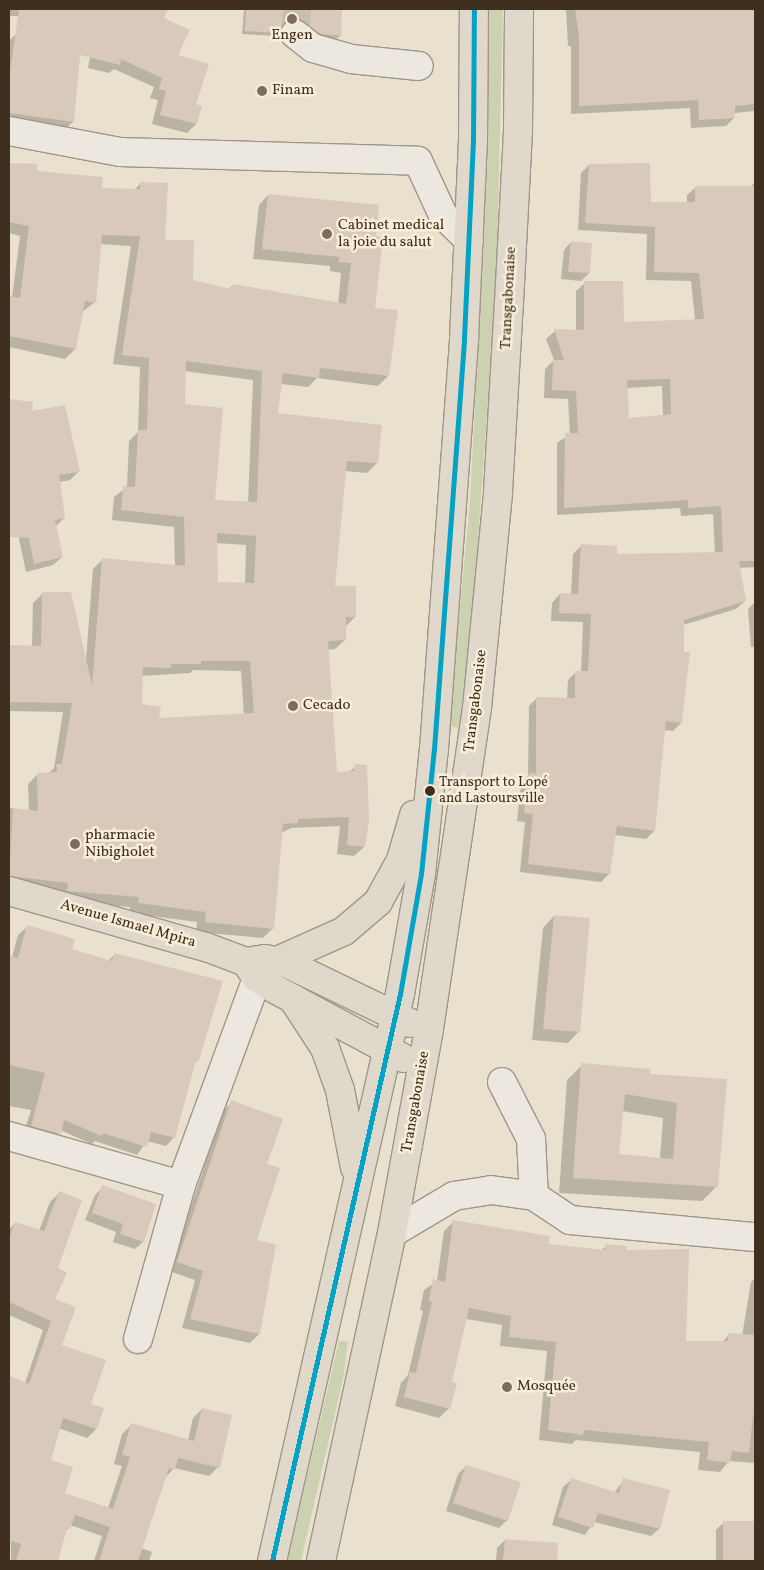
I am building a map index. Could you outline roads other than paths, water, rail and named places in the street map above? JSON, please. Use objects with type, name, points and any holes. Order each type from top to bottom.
[{"type":"main road","points":[[272,1561],[356,1178],[395,1018],[420,874],[434,749],[469,240],[474,9]]},
{"type":"main road","name":"Transgabonaise","points":[[321,1561],[392,1233],[429,1029],[477,708],[498,492],[518,129],[519,9]]},
{"type":"main road","points":[[260,967],[344,931],[378,902],[401,860],[434,749]]},
{"type":"main road","name":"Avenue Ismael Mpira","points":[[9,891],[206,946],[260,967]]},
{"type":"main road","points":[[260,967],[307,972],[395,1018],[429,1029]]},
{"type":"main road","points":[[260,967],[292,998],[324,1048],[340,1090],[356,1178]]},
{"type":"main road","points":[[292,998],[422,1068]]},
{"type":"street","points":[[296,34],[313,48],[351,59],[419,66]]},
{"type":"street","points":[[9,131],[120,152],[418,161],[443,215],[469,240]]},
{"type":"street","points":[[138,1339],[181,1185],[260,967]]},
{"type":"street","points":[[502,1082],[530,1139],[534,1196]]},
{"type":"street","points":[[9,1136],[181,1185]]},
{"type":"street","points":[[392,1233],[454,1196],[491,1190],[534,1196],[570,1220],[755,1237]]},
{"type":"tunnel","points":[[295,34],[297,9]]},
{"type":"place","name":"Engen","points":[[292,19]]},
{"type":"place","name":"Finam","points":[[262,91]]},
{"type":"place","name":"Cabinet medical la joie du salut","points":[[327,234]]},
{"type":"place","name":"Cecado","points":[[293,706]]},
{"type":"place","name":"Transport to Lopé and Lastoursville","points":[[430,791]]},
{"type":"place","name":"pharmacie Nibigholet","points":[[75,844]]},
{"type":"place","name":"Mosquée","points":[[507,1387]]}]
